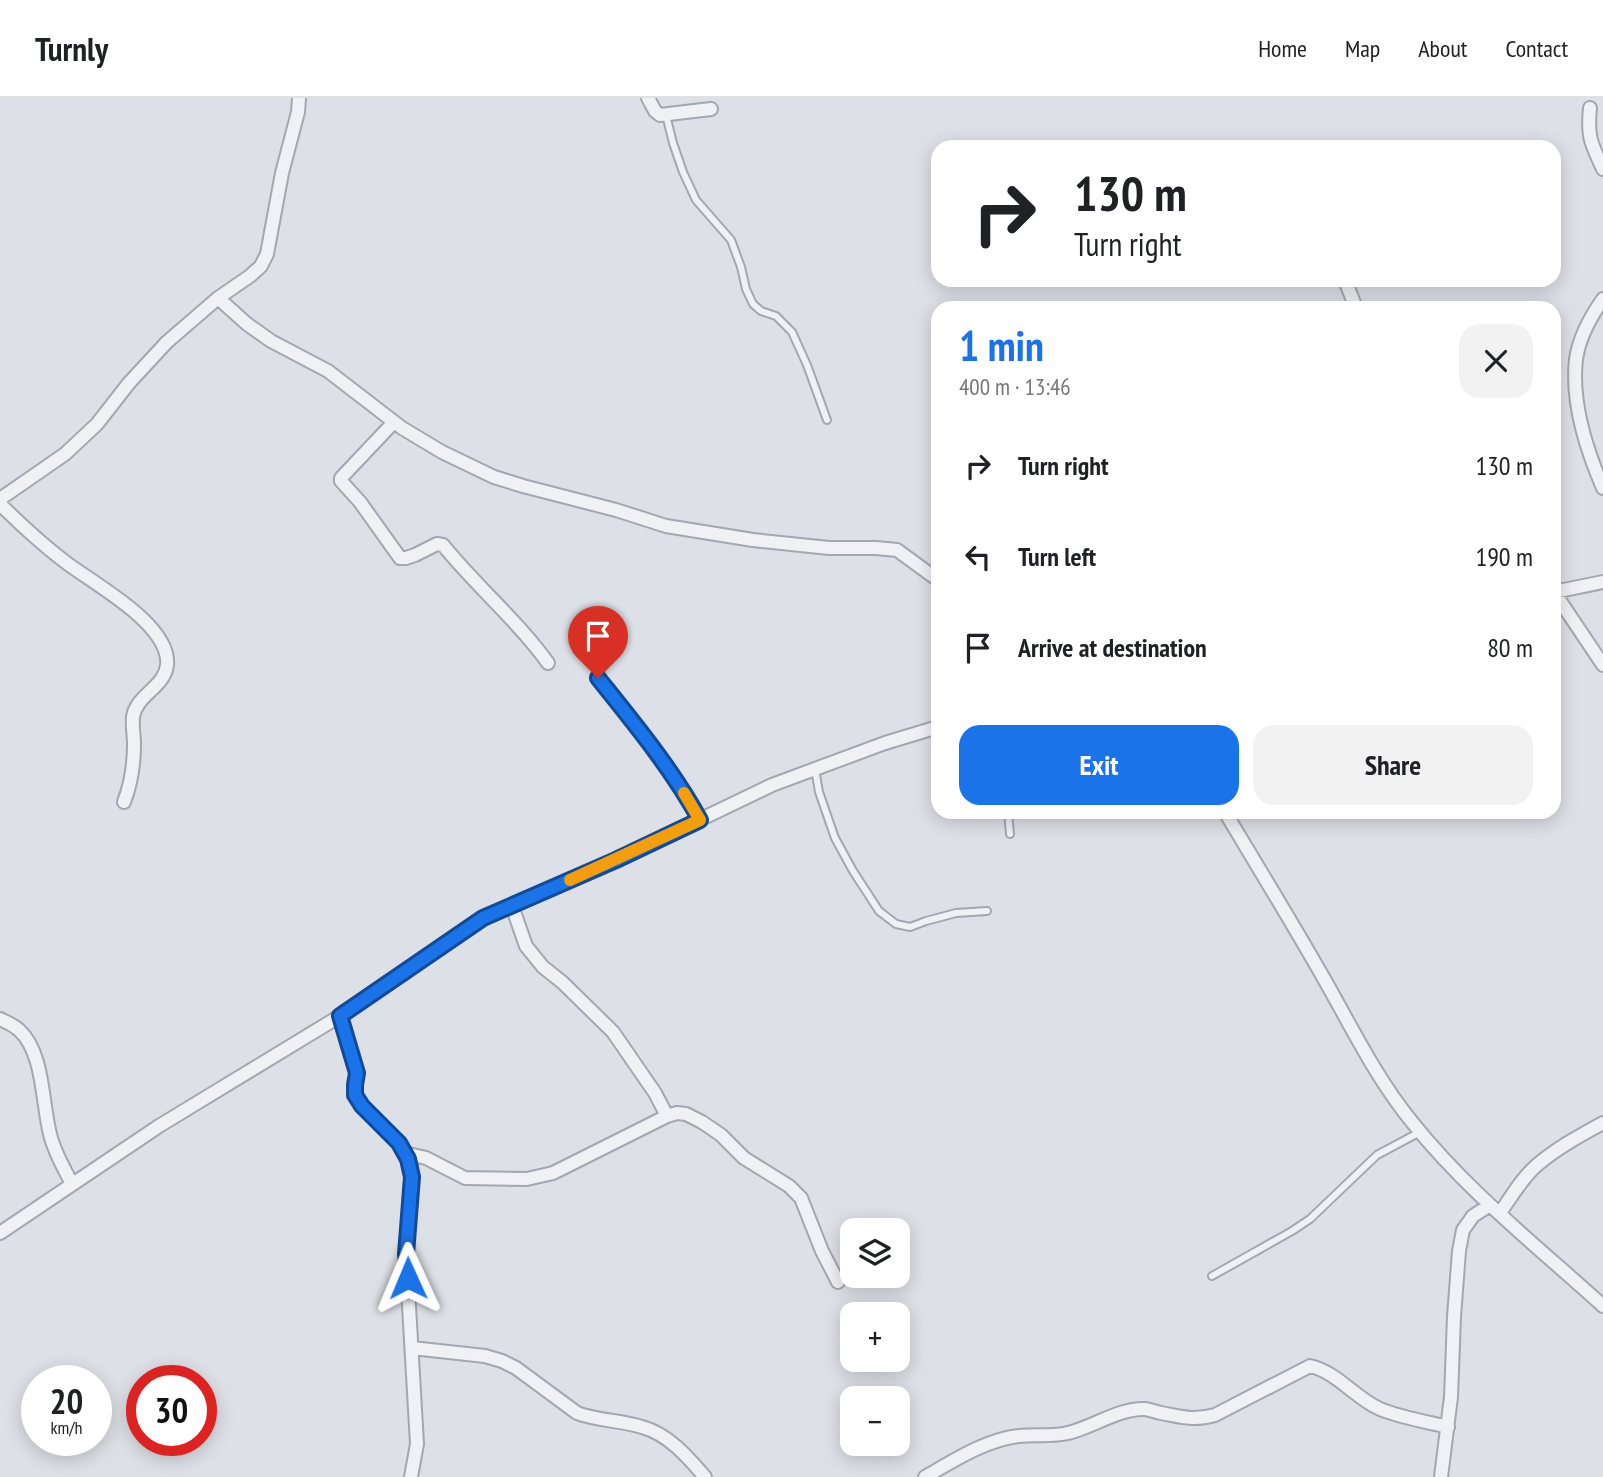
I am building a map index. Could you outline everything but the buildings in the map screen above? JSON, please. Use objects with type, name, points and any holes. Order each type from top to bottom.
[{"type":"street","points":[[124,802],[132,771],[133,716],[138,704],[166,673],[168,662],[163,646],[136,613],[65,563],[15,519],[0,501],[65,454],[97,424],[129,383],[167,342],[218,298],[261,266],[267,254],[300,98]]},
{"type":"street","points":[[648,98],[660,115],[711,109]]},
{"type":"street","points":[[1590,108],[1588,130],[1603,169]]},
{"type":"street","points":[[218,298],[271,341],[328,371],[394,422],[442,453],[494,477],[666,526],[816,547],[897,550],[931,575]]},
{"type":"street","points":[[1603,299],[1594,312],[1576,356],[1575,382],[1579,413],[1591,461],[1603,488]]},
{"type":"street","points":[[394,422],[341,481],[360,502],[400,558],[406,558],[437,544],[443,545],[530,638],[548,663]]},
{"type":"street","points":[[1561,591],[1603,582]]},
{"type":"street","points":[[1561,602],[1603,665]]},
{"type":"street","points":[[0,1233],[159,1126],[340,1016],[483,918],[616,860],[772,785],[885,743],[931,729]]},
{"type":"street","points":[[1229,819],[1377,1072],[1420,1132],[1452,1168],[1495,1209],[1603,1306]]},
{"type":"street","points":[[512,906],[526,946],[543,967],[613,1032],[655,1093],[667,1116]]},
{"type":"street","points":[[340,1016],[357,1073],[355,1095],[362,1106],[399,1143],[412,1177],[406,1254],[417,1444],[411,1477]]},
{"type":"street","points":[[0,1018],[18,1028],[27,1038],[36,1060],[54,1149],[72,1184]]},
{"type":"street","points":[[404,1153],[426,1158],[465,1178],[527,1180],[553,1173],[667,1116],[686,1114],[721,1135],[744,1158],[789,1186],[801,1198],[822,1251],[838,1282]]},
{"type":"street","points":[[1441,1477],[1448,1427],[1459,1251],[1463,1230],[1473,1216],[1495,1209],[1537,1165],[1603,1123]]},
{"type":"street","points":[[412,1348],[485,1356],[502,1361],[516,1368],[578,1413],[642,1427],[657,1433],[682,1452],[705,1477]]},
{"type":"street","points":[[925,1477],[960,1457],[999,1440],[1068,1433],[1123,1413],[1145,1409],[1186,1419],[1214,1415],[1310,1367],[1317,1368],[1337,1380],[1380,1409],[1448,1427]]},
{"type":"lane","points":[[666,115],[679,162],[696,200],[731,240],[753,304],[761,311],[776,316],[792,332],[827,420]]},
{"type":"lane","points":[[598,678],[640,730],[700,820]]},
{"type":"lane","points":[[815,769],[818,792],[835,838],[879,911],[896,923],[910,927],[956,913],[987,911]]},
{"type":"lane","points":[[1009,819],[1010,834]]},
{"type":"lane","points":[[1212,1276],[1310,1219],[1377,1155],[1420,1132]]},
{"type":"slow traffic","points":[[570,880],[700,820],[684,793]]},
{"type":"route","points":[[408,1278],[406,1254],[412,1177],[408,1159],[399,1143],[362,1106],[355,1095],[357,1073],[340,1016],[483,918],[700,820],[640,730],[598,678]]}]
